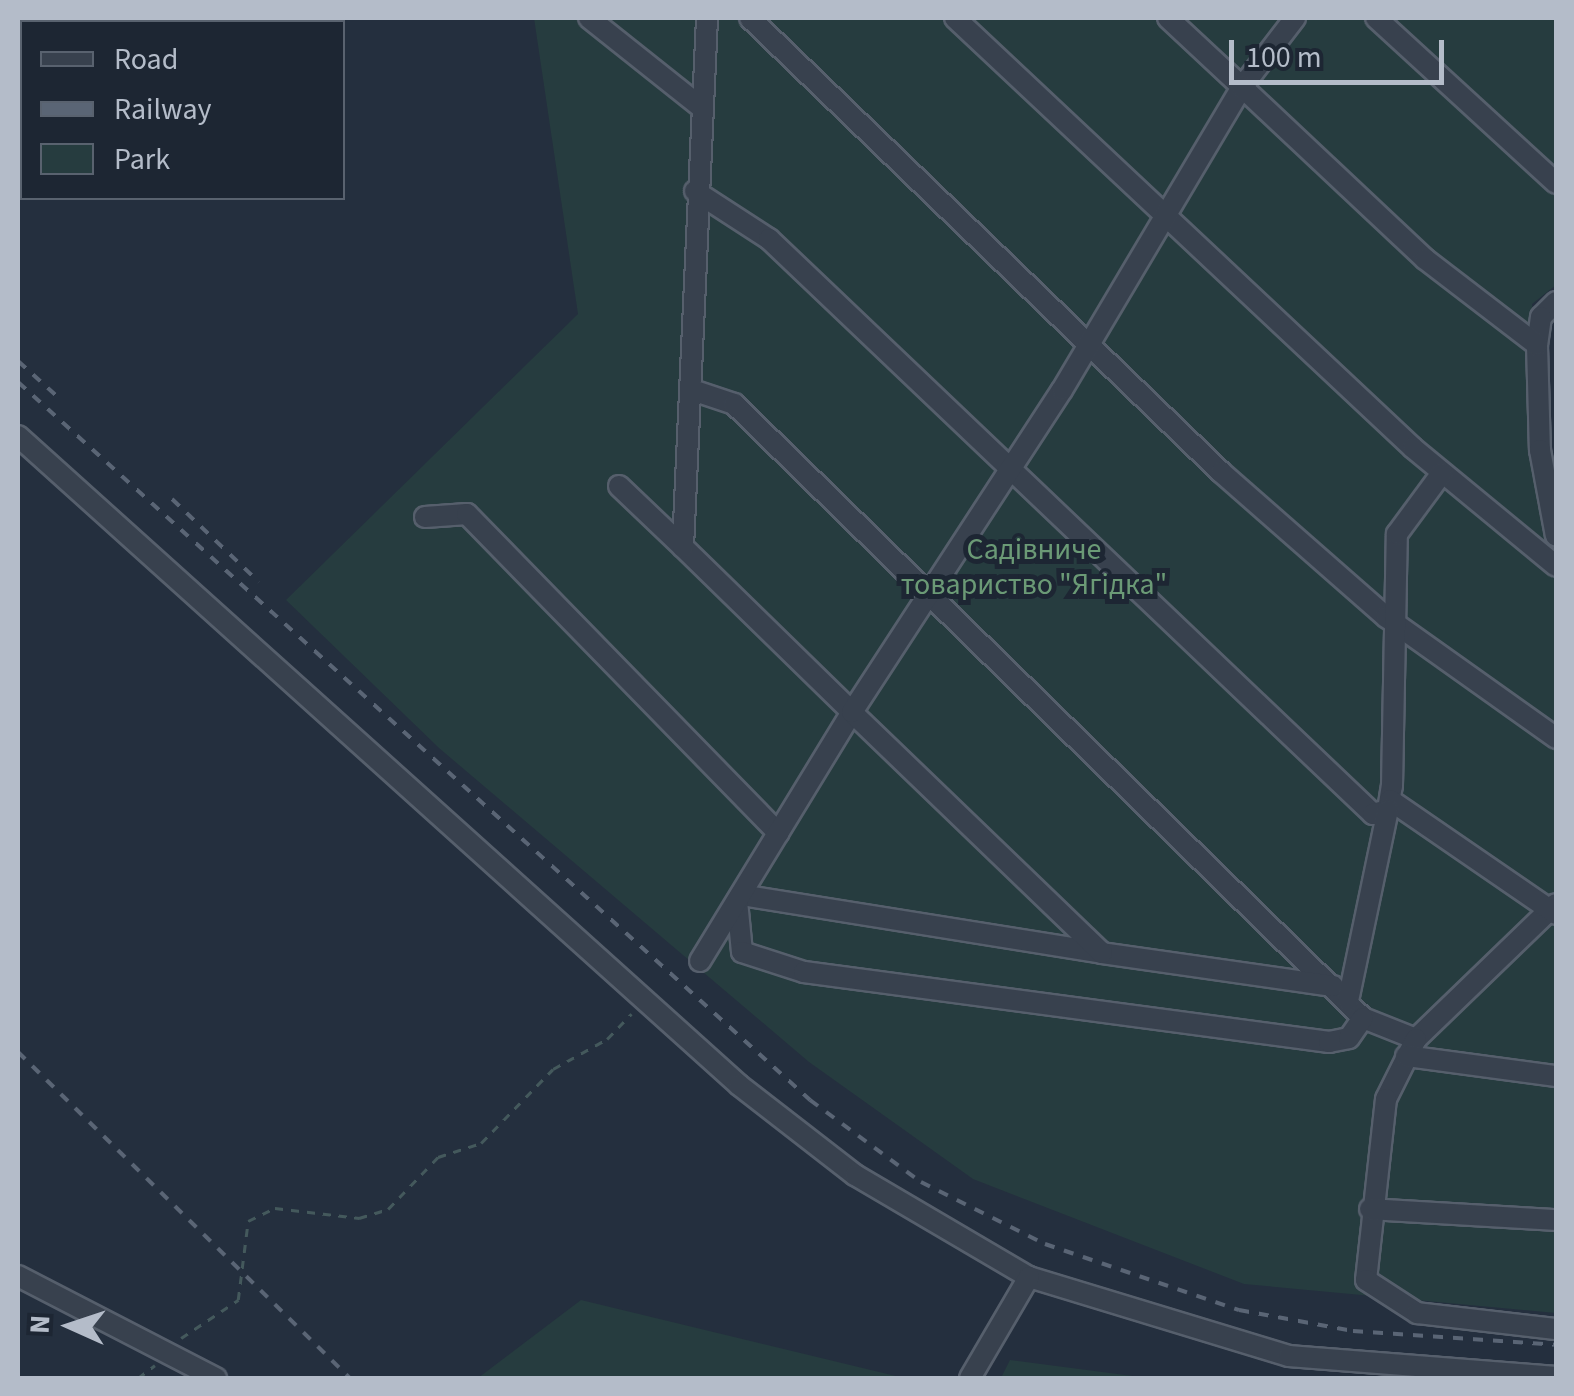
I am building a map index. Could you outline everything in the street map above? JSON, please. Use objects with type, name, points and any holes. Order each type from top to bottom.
[{"type":"street","points":[[589,18],[701,107]]},
{"type":"street","points":[[684,546],[696,190],[707,18]]},
{"type":"street","points":[[750,18],[1087,336],[1221,472],[1386,617],[1556,738]]},
{"type":"street","points":[[955,18],[1442,474],[1556,566]]},
{"type":"street","points":[[1168,18],[1425,259],[1537,346]]},
{"type":"street","points":[[700,962],[852,712],[1009,473],[1087,336],[1242,88],[1295,18]]},
{"type":"street","points":[[1376,18],[1556,183]]},
{"type":"street","points":[[696,190],[769,239],[1009,473],[1373,814],[1389,805]]},
{"type":"street","points":[[1556,302],[1541,316],[1537,346],[1540,450],[1556,536]]},
{"type":"street","points":[[692,390],[734,404],[1363,1018],[1411,1048],[1556,1076]]},
{"type":"street","points":[[18,436],[651,1005],[855,1175],[1028,1277],[1289,1356],[1556,1377]]},
{"type":"street","points":[[1348,1002],[1389,805],[1398,534],[1442,474]]},
{"type":"street","points":[[619,486],[1102,953]]},
{"type":"street","points":[[425,517],[468,514],[778,832]]},
{"type":"street","points":[[1389,805],[1556,914]]},
{"type":"street","points":[[739,898],[1333,986]]},
{"type":"street","points":[[739,898],[742,952],[804,972],[1329,1042],[1349,1038],[1363,1018]]},
{"type":"street","points":[[1556,904],[1411,1048],[1386,1099],[1370,1208],[1366,1280],[1398,1306],[1556,1329]]},
{"type":"street","points":[[1370,1208],[1556,1220]]},
{"type":"street","points":[[18,1276],[166,1347],[216,1378]]},
{"type":"street","points":[[970,1378],[1028,1277]]},
{"type":"path","points":[[80,1378],[138,1378],[166,1347],[238,1300],[248,1222],[275,1208],[358,1218],[388,1209],[438,1157],[481,1143],[553,1069],[651,1005]]},
{"type":"green space","name":"Садівниче товариство \"Ягідка\"","points":[[534,18],[1556,18],[1556,285],[1532,304],[1556,502],[1556,1313],[1244,1284],[973,1179],[809,1062],[439,748],[286,600],[578,314]]},
{"type":"green space","points":[[581,1300],[904,1378],[478,1378]]},
{"type":"green space","points":[[1010,1360],[1148,1378],[1001,1378]]},
{"type":"railway","points":[[18,361],[60,399]]},
{"type":"railway","points":[[18,382],[810,1100],[921,1182],[1045,1244],[1239,1310],[1353,1331],[1556,1345]]},
{"type":"railway","points":[[172,499],[259,582]]},
{"type":"railway","points":[[18,1052],[350,1378]]}]
